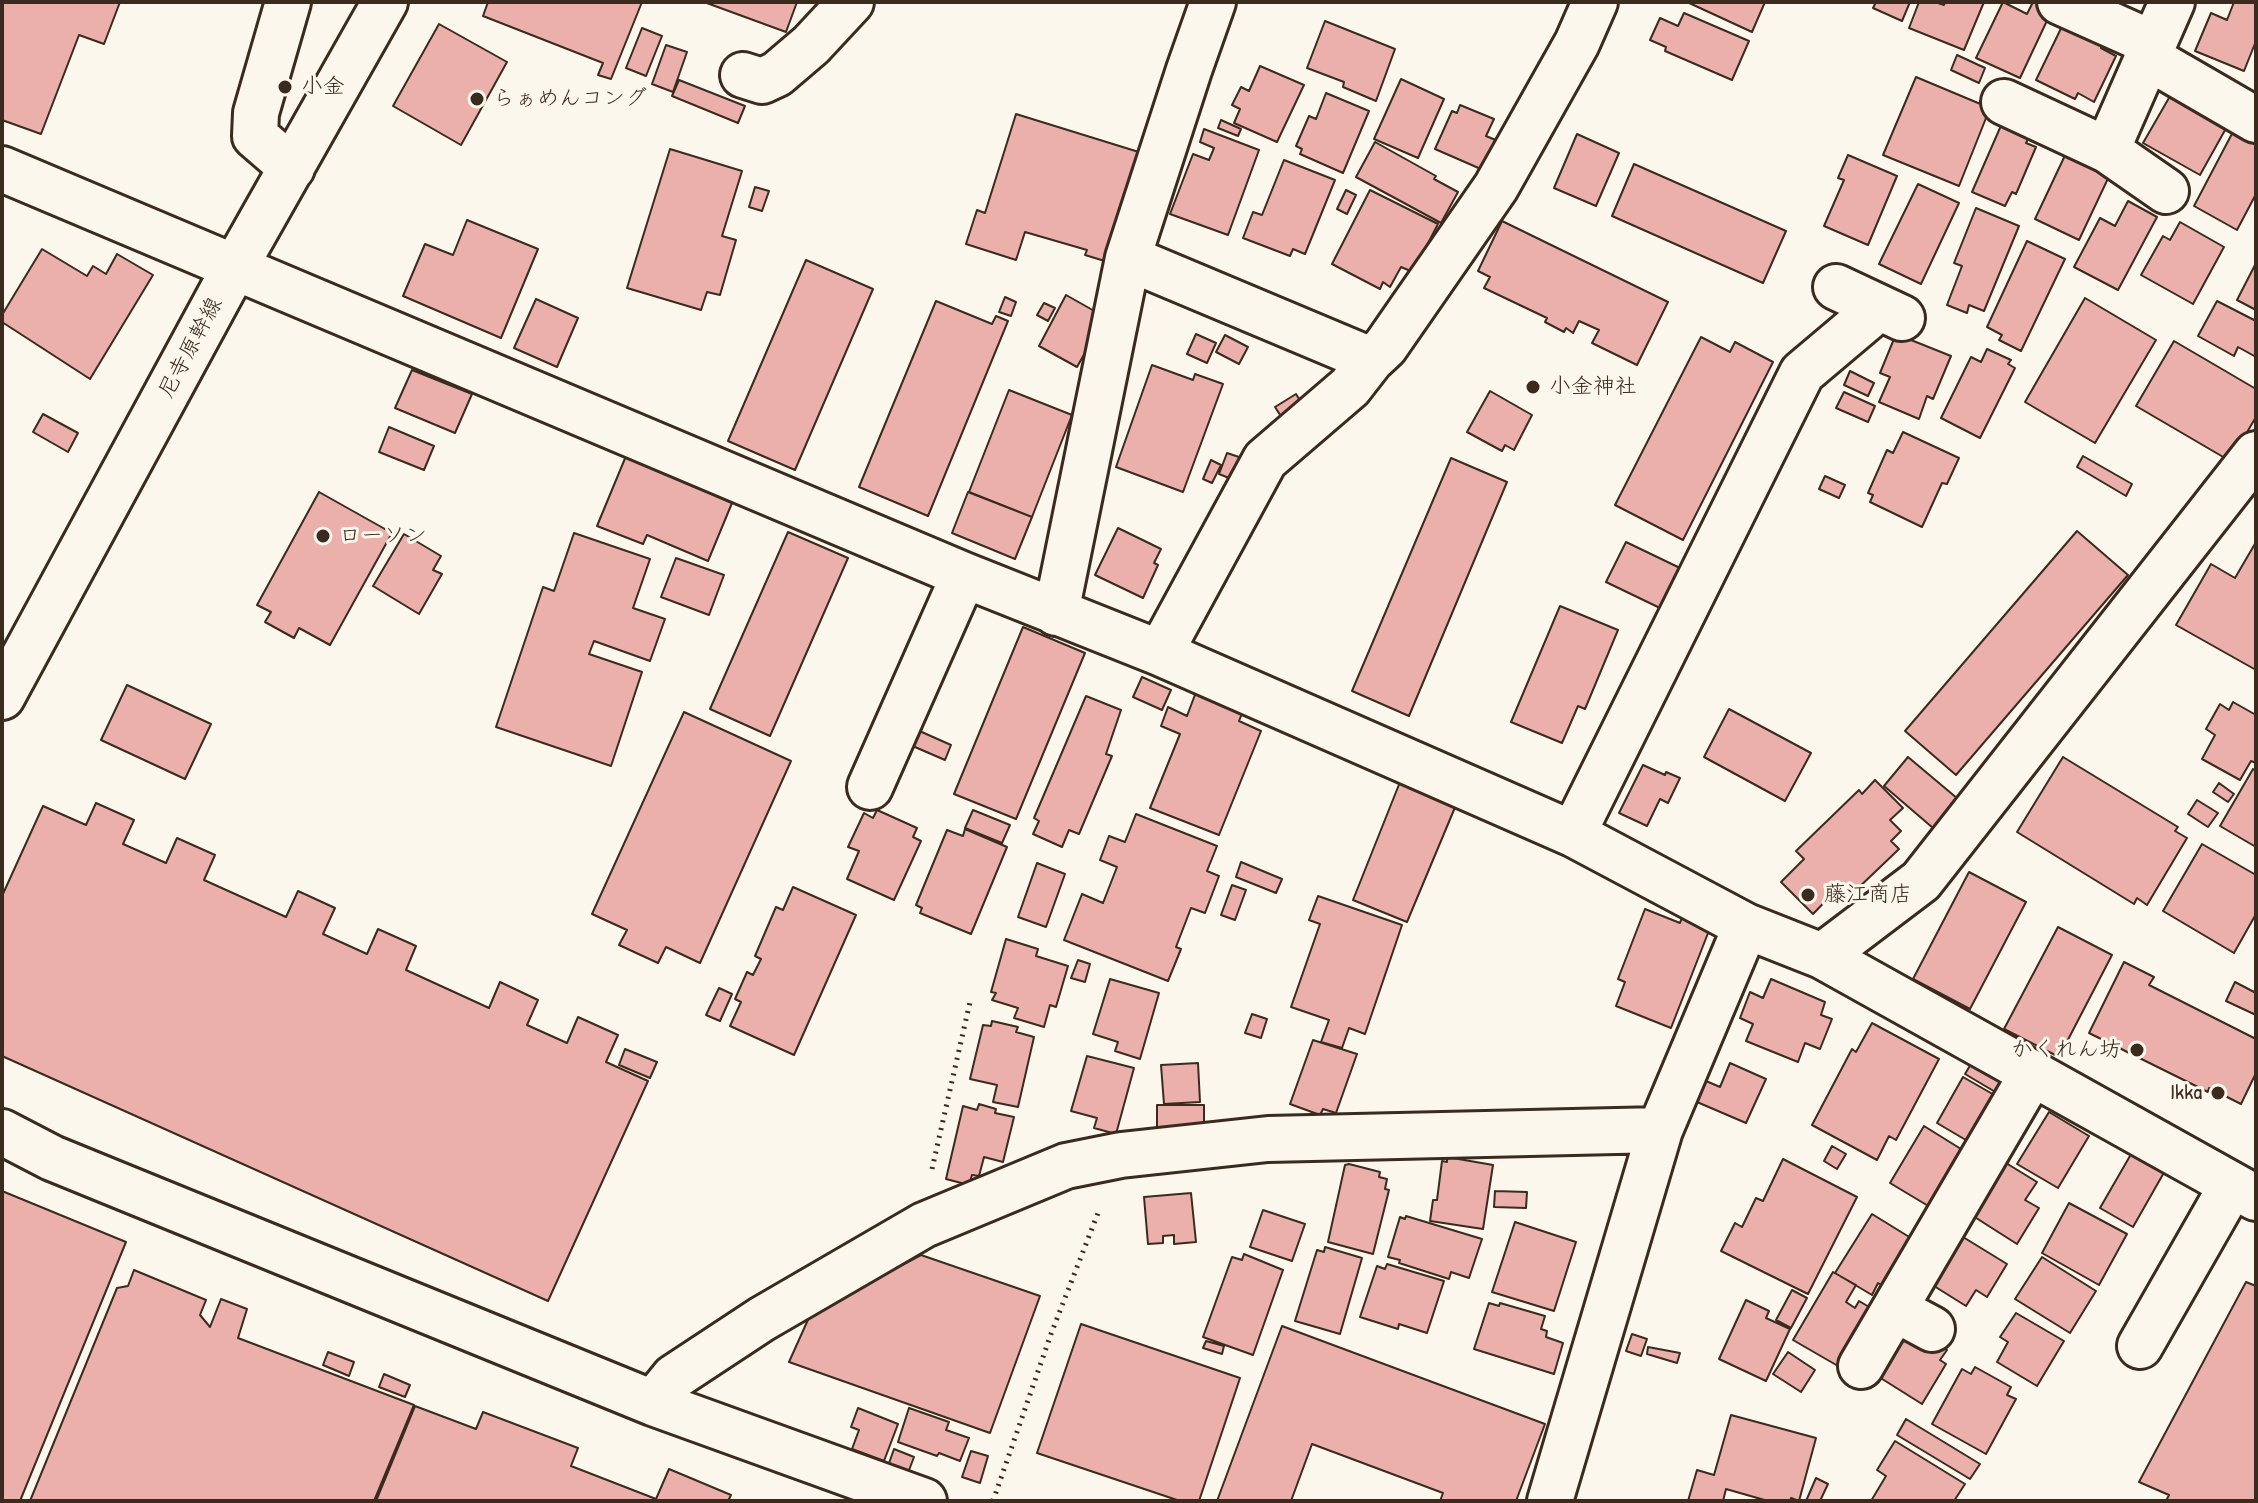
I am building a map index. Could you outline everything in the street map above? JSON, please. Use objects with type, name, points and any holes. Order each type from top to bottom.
[{"type":"street","points":[[288,2],[256,113],[255,136],[292,168]]},
{"type":"street","name":"尼寺原幹線","points":[[2,696],[235,267],[385,2]]},
{"type":"street","points":[[743,75],[762,81],[777,74],[811,45],[851,2]]},
{"type":"street","points":[[1056,613],[1128,258],[1213,2]]},
{"type":"street","points":[[1160,653],[1265,460],[1350,387],[1385,347],[1496,187],[1577,43],[1595,2]]},
{"type":"street","points":[[2060,2],[2151,51],[2256,120]]},
{"type":"street","points":[[2107,150],[2172,2]]},
{"type":"street","points":[[2004,102],[2107,150],[2166,191]]},
{"type":"street","points":[[2,169],[964,575],[1160,653],[1573,834],[1746,926],[1822,956],[2244,1192],[2140,1346]]},
{"type":"street","points":[[1128,258],[1371,360]]},
{"type":"street","points":[[1573,834],[1802,373],[1891,313],[1836,287]]},
{"type":"street","points":[[1822,956],[1921,881],[2256,454]]},
{"type":"street","points":[[889,773],[964,575]]},
{"type":"street","points":[[1550,1501],[1660,1130],[1746,926]]},
{"type":"street","points":[[1861,1366],[2032,1074]]},
{"type":"street","points":[[653,1403],[674,1377],[687,1368],[762,1319],[924,1225],[1066,1166],[1121,1155],[1268,1139],[1660,1130]]},
{"type":"street","points":[[2,1132],[52,1158],[653,1403],[924,1501]]},
{"type":"street","points":[[1895,1309],[1932,1329]]},
{"type":"path","points":[[924,1225],[927,1188],[970,1002]]},
{"type":"path","points":[[993,1501],[1051,1334],[1121,1155]]},
{"type":"building","points":[[2,2],[120,2],[104,44],[79,35],[41,134],[2,120]]},
{"type":"building","points":[[488,2],[642,2],[611,79],[598,75],[603,63],[483,16]]},
{"type":"building","points":[[704,2],[797,2],[786,32]]},
{"type":"building","points":[[1687,2],[1765,2],[1752,32]]},
{"type":"building","points":[[1876,2],[1910,2],[1902,21],[1873,8]]},
{"type":"building","points":[[1919,2],[1944,5],[1945,2],[1984,2],[1964,50],[1909,28]]},
{"type":"building","points":[[2003,2],[2027,14],[2033,2],[2052,10],[2020,78],[1976,58]]},
{"type":"building","points":[[2234,2],[2256,2],[2256,41],[2244,71],[2195,51],[2211,13],[2227,20]]},
{"type":"building","points":[[1684,13],[1749,41],[1732,80],[1665,51],[1666,47],[1650,40],[1660,18],[1678,26]]},
{"type":"building","points":[[2067,16],[2108,35],[2101,48],[2116,56],[2094,102],[2078,93],[2075,99],[2036,80]]},
{"type":"building","points":[[1325,21],[1395,49],[1376,101],[1343,87],[1344,82],[1307,68]]},
{"type":"building","points":[[439,24],[507,62],[461,145],[393,106]]},
{"type":"building","points":[[642,28],[662,36],[646,76],[626,68]]},
{"type":"building","points":[[666,45],[687,52],[673,92],[652,84]]},
{"type":"building","points":[[1957,55],[1985,68],[1979,83],[1951,70]]},
{"type":"building","points":[[1260,66],[1304,85],[1277,142],[1234,123],[1240,109],[1232,105],[1241,87],[1249,91]]},
{"type":"building","points":[[1916,77],[1990,108],[1959,186],[1883,155]]},
{"type":"building","points":[[1401,79],[1444,99],[1418,158],[1374,139]]},
{"type":"building","points":[[679,80],[745,106],[738,123],[672,96]]},
{"type":"building","points":[[2173,91],[2229,123],[2200,175],[2143,143]]},
{"type":"building","points":[[1326,93],[1369,111],[1343,173],[1300,154],[1302,149],[1296,146],[1309,116],[1316,119]]},
{"type":"building","points":[[1460,105],[1494,119],[1486,136],[1503,143],[1490,173],[1435,149],[1452,111],[1457,113]]},
{"type":"building","points":[[1016,114],[1142,153],[1108,262],[1085,255],[1087,250],[1025,232],[1016,260],[966,244],[977,210],[985,213]]},
{"type":"building","points":[[1221,120],[1241,129],[1238,136],[1218,128]]},
{"type":"building","points":[[2003,121],[2031,133],[2026,143],[2036,147],[2016,194],[2012,192],[2005,206],[1972,192]]},
{"type":"building","points":[[2235,128],[2256,139],[2256,194],[2237,230],[2194,206]]},
{"type":"building","points":[[1204,129],[1259,150],[1228,235],[1170,214],[1193,154],[1209,160],[1214,148],[1200,142]]},
{"type":"building","points":[[1577,134],[1619,153],[1596,206],[1554,188]]},
{"type":"building","points":[[1375,142],[1458,192],[1441,223],[1356,177]]},
{"type":"building","points":[[670,149],[742,171],[722,236],[736,240],[720,295],[707,292],[701,310],[627,288]]},
{"type":"building","points":[[2068,149],[2112,170],[2079,240],[2035,219]]},
{"type":"building","points":[[1848,155],[1897,176],[1868,245],[1824,226],[1844,180],[1838,178]]},
{"type":"building","points":[[1284,160],[1335,180],[1305,254],[1293,249],[1290,256],[1243,238],[1253,212],[1262,215]]},
{"type":"building","points":[[1634,164],[1786,231],[1763,283],[1612,216]]},
{"type":"building","points":[[1918,184],[1959,203],[1921,284],[1879,264]]},
{"type":"building","points":[[755,187],[769,191],[762,211],[749,207]]},
{"type":"building","points":[[1346,190],[1356,195],[1347,214],[1337,209]]},
{"type":"building","points":[[1370,190],[1438,224],[1413,272],[1401,267],[1390,287],[1383,282],[1380,289],[1332,264]]},
{"type":"building","points":[[2128,201],[2157,217],[2118,290],[2074,267],[2100,218],[2115,226]]},
{"type":"building","points":[[1976,208],[2019,226],[1984,311],[1969,305],[1967,313],[1947,305],[1962,266],[1954,263]]},
{"type":"building","points":[[467,220],[538,249],[501,338],[403,296],[425,244],[453,255]]},
{"type":"building","points":[[1502,221],[1668,302],[1637,365],[1592,343],[1599,330],[1579,321],[1573,333],[1566,328],[1564,332],[1545,322],[1547,318],[1484,288],[1490,277],[1478,271]]},
{"type":"building","points":[[2180,222],[2224,247],[2193,304],[2141,275],[2163,236],[2170,240]]},
{"type":"building","points":[[2027,241],[2065,259],[2021,351],[1999,340],[2002,335],[1987,327]]},
{"type":"building","points":[[42,249],[87,276],[93,266],[106,274],[117,254],[153,275],[90,379],[2,322],[2,315]]},
{"type":"building","points":[[806,260],[873,289],[795,470],[728,441]]},
{"type":"building","points":[[2256,263],[2256,310],[2237,300]]},
{"type":"building","points":[[1066,295],[1105,317],[1077,367],[1039,346]]},
{"type":"building","points":[[1005,297],[1016,302],[1011,316],[999,312]]},
{"type":"building","points":[[2085,298],[2156,340],[2095,443],[2025,402]]},
{"type":"building","points":[[536,299],[578,318],[557,367],[514,348]]},
{"type":"building","points":[[936,301],[992,324],[996,316],[1008,321],[928,516],[859,487]]},
{"type":"building","points":[[2217,301],[2256,321],[2256,357],[2238,347],[2234,356],[2198,336]]},
{"type":"building","points":[[1044,303],[1055,308],[1048,321],[1037,315]]},
{"type":"building","points":[[1196,334],[1216,343],[1207,363],[1187,354]]},
{"type":"building","points":[[1896,334],[1951,356],[1933,399],[1927,396],[1919,419],[1879,402],[1890,377],[1880,373]]},
{"type":"building","points":[[1225,335],[1248,347],[1239,364],[1216,352]]},
{"type":"building","points":[[1701,337],[1730,352],[1735,342],[1773,362],[1683,540],[1615,505]]},
{"type":"building","points":[[2174,341],[2256,389],[2256,417],[2230,461],[2136,406]]},
{"type":"building","points":[[1987,349],[2011,360],[2008,364],[2015,368],[1980,438],[1941,418],[1971,357],[1981,362]]},
{"type":"building","points":[[1152,365],[1193,380],[1195,374],[1223,384],[1183,492],[1116,467]]},
{"type":"building","points":[[412,370],[472,394],[455,433],[395,408]]},
{"type":"building","points":[[1850,371],[1874,383],[1868,396],[1844,385]]},
{"type":"building","points":[[1009,390],[1072,415],[1032,517],[969,492]]},
{"type":"building","name":"小金神社","points":[[1490,391],[1532,415],[1514,450],[1505,445],[1502,451],[1467,432]]},
{"type":"building","points":[[1844,392],[1875,406],[1868,422],[1836,408]]},
{"type":"building","points":[[1296,394],[1304,407],[1284,421],[1275,407]]},
{"type":"building","points":[[43,414],[78,433],[68,452],[33,432]]},
{"type":"building","points":[[389,427],[434,446],[424,470],[379,452]]},
{"type":"building","points":[[1903,432],[1959,458],[1947,484],[1942,483],[1922,527],[1870,502],[1873,495],[1868,493],[1887,450],[1893,453]]},
{"type":"building","points":[[1227,453],[1242,458],[1234,480],[1219,474]]},
{"type":"building","points":[[626,456],[732,503],[708,561],[647,535],[643,544],[597,526]]},
{"type":"building","points":[[2083,456],[2132,484],[2126,496],[2077,467]]},
{"type":"building","points":[[1451,458],[1507,482],[1409,716],[1352,691]]},
{"type":"building","points":[[1211,460],[1221,465],[1212,483],[1203,479]]},
{"type":"building","points":[[1825,476],[1845,485],[1839,498],[1819,489]]},
{"type":"building","points":[[319,492],[392,533],[330,645],[299,628],[294,638],[265,622],[271,612],[257,605]]},
{"type":"building","points":[[968,492],[1032,517],[1015,559],[952,533]]},
{"type":"building","points":[[1118,528],[1161,549],[1154,563],[1158,565],[1143,598],[1095,575]]},
{"type":"building","points":[[2077,531],[2128,575],[1956,775],[1905,731]]},
{"type":"building","points":[[788,532],[848,558],[770,736],[710,709]]},
{"type":"building","points":[[574,533],[650,559],[633,608],[665,619],[650,661],[594,641],[589,654],[642,672],[611,766],[496,727],[543,587],[554,591]]},
{"type":"building","points":[[404,534],[441,556],[433,570],[442,574],[419,614],[373,586]]},
{"type":"building","points":[[1626,542],[1680,568],[1660,608],[1606,582]]},
{"type":"building","points":[[2256,542],[2256,670],[2176,625],[2211,564],[2235,578]]},
{"type":"building","points":[[676,558],[724,575],[709,615],[661,597]]},
{"type":"building","points":[[1560,606],[1618,630],[1585,709],[1578,706],[1562,743],[1511,722]]},
{"type":"building","points":[[1023,627],[1085,653],[1016,819],[954,794]]},
{"type":"building","points":[[1142,677],[1171,690],[1162,710],[1133,697]]},
{"type":"building","points":[[127,685],[211,724],[185,779],[101,740]]},
{"type":"building","points":[[1196,692],[1243,711],[1239,721],[1261,731],[1219,835],[1150,808],[1180,734],[1161,726],[1168,707],[1187,716]]},
{"type":"building","points":[[1086,696],[1121,710],[1106,754],[1112,756],[1079,834],[1069,830],[1062,847],[1033,834],[1039,821],[1034,818]]},
{"type":"building","points":[[2233,702],[2256,715],[2256,763],[2251,761],[2240,780],[2202,759],[2215,735],[2206,729],[2220,704],[2229,710]]},
{"type":"building","points":[[1729,709],[1811,753],[1785,801],[1704,757]]},
{"type":"building","points":[[684,712],[791,761],[700,963],[666,947],[658,963],[619,945],[627,930],[592,914]]},
{"type":"building","points":[[915,729],[951,745],[945,760],[908,744]]},
{"type":"building","points":[[1908,757],[1958,799],[1933,828],[1884,786]]},
{"type":"building","points":[[2063,757],[2178,827],[2175,831],[2187,838],[2147,905],[2137,898],[2134,904],[2017,832]]},
{"type":"building","points":[[1643,765],[1680,778],[1668,803],[1660,799],[1647,826],[1619,813]]},
{"type":"building","points":[[2253,769],[2256,771],[2256,847],[2220,826]]},
{"type":"building","points":[[1875,780],[1903,808],[1890,820],[1901,831],[1891,841],[1899,849],[1853,893],[1842,884],[1813,914],[1781,882],[1804,859],[1796,851],[1859,790],[1862,794]]},
{"type":"building","points":[[1400,782],[1456,805],[1407,922],[1353,900]]},
{"type":"building","points":[[2219,783],[2234,794],[2228,802],[2213,792]]},
{"type":"building","points":[[2197,800],[2218,813],[2208,827],[2188,814]]},
{"type":"building","points":[[96,803],[134,820],[123,844],[166,863],[177,838],[215,855],[204,880],[286,917],[298,891],[335,908],[323,934],[367,954],[378,929],[416,946],[406,970],[489,1008],[500,982],[538,1000],[527,1025],[567,1043],[578,1017],[618,1035],[606,1062],[648,1081],[548,1301],[2,1056],[2,896],[43,806],[86,825]]},
{"type":"building","points":[[877,810],[917,828],[913,837],[921,841],[894,900],[847,879],[859,851],[848,847],[864,813],[873,818]]},
{"type":"building","points":[[973,810],[1010,825],[1002,843],[965,828]]},
{"type":"building","points":[[1136,814],[1217,846],[1207,871],[1219,876],[1205,913],[1191,908],[1176,947],[1181,949],[1168,981],[1064,940],[1082,894],[1103,903],[1117,867],[1100,860],[1109,836],[1125,842]]},
{"type":"building","points":[[965,829],[1007,847],[971,934],[920,913],[922,908],[916,905],[947,830],[963,836]]},
{"type":"building","points":[[2202,844],[2256,875],[2256,914],[2234,953],[2163,911]]},
{"type":"building","points":[[1241,862],[1282,879],[1276,893],[1236,877]]},
{"type":"building","points":[[1037,863],[1065,874],[1046,927],[1018,917]]},
{"type":"building","points":[[1969,872],[2026,902],[1970,1009],[1913,979]]},
{"type":"building","points":[[1232,885],[1246,890],[1235,920],[1221,915]]},
{"type":"building","points":[[793,887],[856,915],[794,1055],[730,1026],[741,1002],[735,999],[747,972],[753,975],[761,959],[755,956],[776,907],[783,910]]},
{"type":"building","points":[[1318,896],[1402,925],[1365,1034],[1349,1028],[1342,1048],[1321,1042],[1329,1020],[1291,1007],[1320,924],[1309,920]]},
{"type":"building","points":[[1645,909],[1680,923],[1682,917],[1710,928],[1671,1028],[1616,1006],[1625,982],[1618,979]]},
{"type":"building","points":[[2058,927],[2112,955],[2059,1057],[2004,1029]]},
{"type":"building","points":[[1006,939],[1038,949],[1036,956],[1068,966],[1056,1007],[1050,1005],[1044,1027],[1014,1018],[1018,1008],[992,1000],[996,993],[991,992]]},
{"type":"building","points":[[1078,960],[1090,964],[1085,982],[1071,978]]},
{"type":"building","points":[[2124,962],[2154,977],[2149,985],[2256,1039],[2256,1073],[2241,1104],[2209,1088],[2208,1092],[2089,1033]]},
{"type":"building","points":[[1110,979],[1159,993],[1140,1059],[1115,1051],[1118,1042],[1093,1034]]},
{"type":"building","points":[[1771,979],[1825,1002],[1821,1015],[1832,1019],[1820,1049],[1805,1043],[1798,1062],[1746,1041],[1753,1024],[1740,1018],[1750,992],[1763,998]]},
{"type":"building","points":[[2235,982],[2256,993],[2256,1015],[2226,1001]]},
{"type":"building","points":[[719,988],[732,994],[720,1021],[706,1015]]},
{"type":"building","points":[[1252,1014],[1267,1019],[1261,1038],[1245,1033]]},
{"type":"building","points":[[992,1021],[1018,1027],[1016,1032],[1034,1037],[1018,1107],[993,1102],[997,1085],[970,1079],[983,1025],[991,1026]]},
{"type":"building","points":[[1872,1023],[1939,1059],[1896,1140],[1889,1136],[1877,1160],[1812,1125],[1852,1049],[1856,1052]]},
{"type":"building","points":[[1313,1040],[1357,1054],[1336,1113],[1323,1109],[1320,1115],[1290,1104]]},
{"type":"building","points":[[625,1049],[657,1062],[650,1078],[619,1065]]},
{"type":"building","points":[[1087,1056],[1134,1068],[1116,1134],[1094,1128],[1097,1118],[1071,1111]]},
{"type":"building","points":[[1974,1059],[2006,1078],[1997,1093],[1965,1074]]},
{"type":"building","points":[[1198,1063],[1200,1102],[1164,1104],[1161,1065]]},
{"type":"building","points":[[1730,1063],[1766,1079],[1746,1123],[1697,1102],[1706,1081],[1720,1087]]},
{"type":"building","points":[[1963,1077],[2003,1100],[1976,1146],[1937,1123]]},
{"type":"building","points":[[979,1104],[996,1109],[995,1113],[1014,1117],[1003,1162],[984,1157],[979,1176],[972,1175],[969,1185],[946,1179],[963,1106],[977,1110]]},
{"type":"building","points":[[1157,1105],[1204,1105],[1204,1127],[1157,1127]]},
{"type":"building","points":[[2049,1112],[2089,1136],[2058,1188],[2017,1164]]},
{"type":"building","points":[[1924,1126],[1969,1154],[1935,1210],[1890,1183]]},
{"type":"building","points":[[1832,1146],[1846,1154],[1837,1169],[1824,1161]]},
{"type":"building","points":[[2134,1149],[2170,1162],[2133,1227],[2100,1208]]},
{"type":"building","points":[[1447,1157],[1493,1165],[1483,1229],[1430,1221],[1433,1200],[1437,1200],[1442,1161],[1447,1162]]},
{"type":"building","points":[[1783,1159],[1857,1197],[1808,1294],[1721,1251],[1735,1223],[1742,1227],[1756,1198],[1763,1201]]},
{"type":"building","points":[[2006,1163],[2037,1182],[2025,1200],[2039,1208],[2017,1244],[1973,1216]]},
{"type":"building","points":[[1345,1165],[1380,1172],[1379,1177],[1387,1179],[1385,1189],[1389,1190],[1373,1254],[1328,1242]]},
{"type":"building","points":[[2,1191],[126,1242],[20,1501],[2,1501]]},
{"type":"building","points":[[1495,1191],[1527,1192],[1526,1208],[1494,1207]]},
{"type":"building","points":[[1191,1193],[1196,1242],[1174,1244],[1174,1235],[1163,1236],[1163,1243],[1148,1244],[1144,1197]]},
{"type":"building","points":[[2069,1203],[2127,1234],[2099,1285],[2042,1253]]},
{"type":"building","points":[[1263,1210],[1305,1224],[1292,1261],[1250,1247]]},
{"type":"building","points":[[1872,1214],[1919,1243],[1890,1290],[1878,1283],[1872,1295],[1835,1273]]},
{"type":"building","points":[[1406,1216],[1482,1239],[1469,1278],[1451,1272],[1449,1279],[1388,1257],[1400,1217],[1405,1219]]},
{"type":"building","points":[[1515,1222],[1576,1242],[1554,1311],[1492,1292]]},
{"type":"building","points":[[1963,1237],[2007,1264],[1987,1297],[1976,1290],[1966,1306],[1934,1286]]},
{"type":"building","points":[[1325,1247],[1362,1258],[1340,1334],[1295,1321],[1317,1250],[1324,1252]]},
{"type":"building","points":[[1244,1254],[1283,1270],[1253,1355],[1203,1337],[1232,1257],[1242,1260]]},
{"type":"building","points":[[921,1255],[1040,1296],[990,1433],[789,1362],[811,1313]]},
{"type":"building","points":[[2042,1257],[2096,1291],[2070,1333],[2015,1299]]},
{"type":"building","points":[[1387,1264],[1444,1281],[1427,1333],[1399,1324],[1398,1329],[1360,1317],[1377,1266],[1385,1269]]},
{"type":"building","points":[[134,1270],[206,1300],[200,1315],[210,1327],[221,1299],[247,1309],[238,1338],[414,1405],[374,1501],[30,1501],[117,1288],[128,1286]]},
{"type":"building","points":[[1833,1272],[1856,1285],[1846,1302],[1855,1308],[1859,1301],[1876,1311],[1838,1366],[1793,1340]]},
{"type":"building","points":[[2246,1282],[2256,1286],[2256,1501],[2166,1501],[2169,1495],[2139,1482]]},
{"type":"building","points":[[1792,1290],[1807,1298],[1791,1328],[1776,1320]]},
{"type":"building","points":[[1746,1300],[1769,1311],[1766,1318],[1790,1329],[1766,1381],[1719,1359]]},
{"type":"building","points":[[1489,1303],[1499,1306],[1500,1303],[1545,1316],[1541,1329],[1547,1331],[1546,1337],[1563,1343],[1554,1374],[1474,1349]]},
{"type":"building","points":[[2016,1313],[2064,1341],[2037,1386],[1997,1362],[2008,1342],[2000,1337]]},
{"type":"building","points":[[1081,1324],[1240,1378],[1199,1501],[1180,1501],[1037,1453]]},
{"type":"building","points":[[1282,1326],[1545,1424],[1516,1501],[1440,1501],[1443,1493],[1312,1444],[1291,1501],[1217,1501]]},
{"type":"building","points":[[1917,1332],[1947,1350],[1940,1360],[1946,1364],[1922,1404],[1879,1377],[1905,1336]]},
{"type":"building","points":[[1632,1334],[1647,1339],[1641,1356],[1626,1351]]},
{"type":"building","points":[[1206,1341],[1224,1346],[1222,1354],[1203,1348]]},
{"type":"building","points":[[1648,1347],[1680,1353],[1677,1363],[1647,1354]]},
{"type":"building","points":[[328,1352],[354,1362],[349,1376],[323,1365]]},
{"type":"building","points":[[1788,1352],[1815,1370],[1801,1392],[1773,1374]]},
{"type":"building","points":[[1975,1367],[2011,1387],[2007,1395],[2016,1399],[1986,1454],[1932,1424],[1962,1369],[1971,1374]]},
{"type":"building","points":[[384,1374],[410,1385],[405,1397],[379,1387]]},
{"type":"building","points":[[415,1406],[476,1429],[483,1412],[578,1448],[571,1466],[656,1499],[669,1469],[731,1495],[728,1501],[376,1501]]},
{"type":"building","points":[[858,1408],[898,1424],[884,1461],[852,1449],[859,1430],[851,1427]]},
{"type":"building","points":[[909,1408],[949,1422],[946,1430],[969,1438],[960,1461],[898,1442]]},
{"type":"building","points":[[1731,1415],[1816,1438],[1799,1501],[1791,1498],[1790,1501],[1768,1501],[1726,1489],[1723,1501],[1688,1501],[1697,1470],[1714,1475]]},
{"type":"building","points":[[1906,1419],[1980,1464],[1970,1479],[1897,1435]]},
{"type":"building","points":[[1895,1441],[1965,1484],[1954,1501],[1871,1501],[1886,1476],[1877,1470]]},
{"type":"building","points":[[894,1449],[914,1457],[908,1473],[888,1466]]},
{"type":"building","points":[[971,1451],[988,1456],[980,1483],[962,1477]]},
{"type":"building","points":[[1816,1478],[1828,1484],[1820,1501],[1806,1501]]},
{"type":"place","name":"小金","points":[[285,87]]},
{"type":"place","name":"らぁめんコング","points":[[477,99]]},
{"type":"place","name":"小金神社","points":[[1533,387]]},
{"type":"place","name":"ローソン","points":[[323,536]]},
{"type":"place","name":"藤江商店","points":[[1808,895]]},
{"type":"place","name":"かくれん坊","points":[[2137,1050]]},
{"type":"place","name":"Ikka","points":[[2218,1093]]}]
